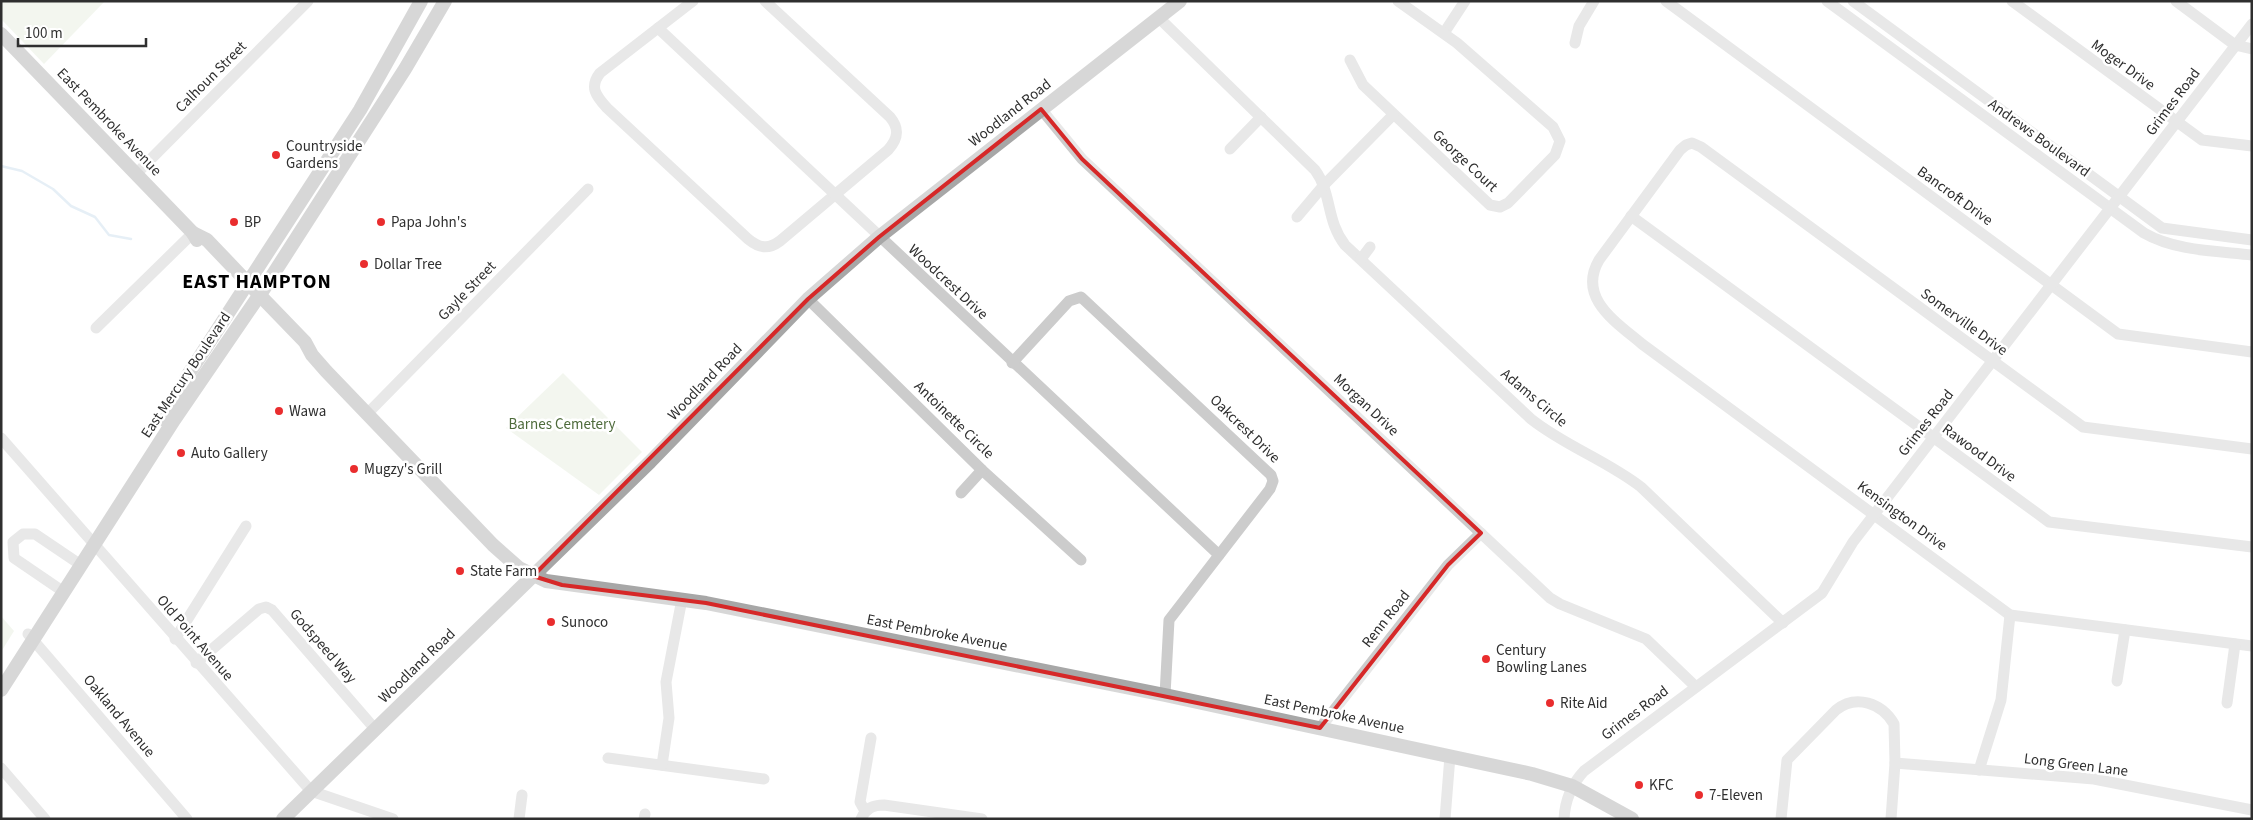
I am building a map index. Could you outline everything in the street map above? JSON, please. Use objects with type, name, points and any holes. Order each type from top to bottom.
[{"type":"main road","name":"East Mercury Boulevard","points":[[1,690],[58,588],[75,561],[92,542],[166,419],[188,375],[360,110],[421,1]]},
{"type":"main road","name":"East Mercury Boulevard","points":[[1,676],[31,637],[92,542],[257,298],[405,69],[445,1]]},
{"type":"main road","name":"Woodland Road","points":[[282,819],[656,456],[808,299],[879,237],[1180,1]]},
{"type":"main road","name":"East Pembroke Avenue","points":[[1,34],[193,233],[201,246],[305,342],[312,355],[497,549],[519,568],[533,576],[569,586],[682,598],[1165,695],[1532,774],[1572,786],[1632,819]]},
{"type":"street","name":"Calhoun Street","points":[[136,174],[308,1]]},
{"type":"street","points":[[693,1],[600,73],[596,78],[593,88],[607,108],[748,239],[758,246],[765,248],[780,241],[888,150],[897,135],[897,128],[890,117],[765,1]]},
{"type":"street","name":"George Court","points":[[1350,60],[1363,85],[1485,202],[1494,207],[1504,206],[1512,200],[1558,151],[1559,136],[1553,127],[1444,32],[1398,1]]},
{"type":"street","points":[[1444,32],[1465,1]]},
{"type":"street","points":[[1575,43],[1579,26],[1594,1]]},
{"type":"street","name":"Bancroft Drive","points":[[1666,1],[2118,334],[2252,352]]},
{"type":"street","name":"Andrews Boulevard","points":[[1827,1],[2159,242],[2252,255]]},
{"type":"street","name":"Andrews Boulevard","points":[[1853,1],[2162,228],[2252,240]]},
{"type":"street","name":"Moger Drive","points":[[2012,1],[2202,140],[2252,146]]},
{"type":"street","points":[[2176,1],[2235,45],[2252,49]]},
{"type":"street","name":"Adams Circle","points":[[1158,18],[1311,166],[1324,185],[1335,229],[1346,244],[1531,419],[1558,439],[1615,468],[1641,487],[1783,623]]},
{"type":"street","name":"Grimes Road","points":[[1572,786],[1584,771],[1825,590],[1846,552],[2252,24]]},
{"type":"street","name":"Woodcrest Drive","points":[[658,28],[836,194],[1012,363],[1219,555]]},
{"type":"street","name":"Morgan Drive","points":[[1041,109],[1082,159],[1550,598],[1646,639],[1696,687]]},
{"type":"street","points":[[1297,217],[1324,185],[1393,115]]},
{"type":"street","points":[[1230,149],[1261,117]]},
{"type":"street","name":"Somerville Drive","points":[[1631,216],[1680,150],[1689,144],[1701,147],[2083,427],[2252,449]]},
{"type":"street","name":"Gayle Street","points":[[367,414],[588,189]]},
{"type":"street","name":"Kensington Drive","points":[[1631,216],[1599,260],[1594,272],[1593,293],[1602,306],[1642,344],[2010,615],[2252,646]]},
{"type":"street","name":"Rawood Drive","points":[[1631,216],[2049,522],[2252,548]]},
{"type":"street","points":[[96,328],[193,233]]},
{"type":"street","points":[[1362,259],[1370,247]]},
{"type":"street","name":"Oakcrest Drive","points":[[1012,363],[1069,301],[1077,297],[1085,299],[1272,474],[1273,481],[1270,489],[1169,620],[1165,695]]},
{"type":"street","name":"Antoinette Circle","points":[[808,299],[982,470],[1081,560]]},
{"type":"street","name":"Old Point Avenue","points":[[1,438],[196,663],[311,791],[393,819]]},
{"type":"street","points":[[961,493],[982,470]]},
{"type":"street","points":[[175,639],[246,526]]},
{"type":"street","name":"Renn Road","points":[[1320,728],[1448,566],[1481,533]]},
{"type":"street","points":[[58,588],[14,558],[13,542],[23,534],[35,534],[75,561]]},
{"type":"street","points":[[662,765],[669,718],[666,682],[682,598]]},
{"type":"street","name":"Godspeed Way","points":[[196,663],[259,609],[266,607],[272,610],[289,628],[375,729]]},
{"type":"street","points":[[1979,770],[2001,700],[2010,615]]},
{"type":"street","points":[[2117,681],[2125,630]]},
{"type":"street","name":"Oakland Avenue","points":[[31,637],[186,819]]},
{"type":"street","points":[[2227,703],[2235,644]]},
{"type":"street","points":[[1781,819],[1787,760],[1840,706],[1866,702],[1886,713],[1894,724],[1891,819]]},
{"type":"street","points":[[871,738],[860,802],[863,815],[876,805],[884,805],[982,819]]},
{"type":"street","points":[[1445,819],[1450,756]]},
{"type":"street","points":[[608,758],[764,779]]},
{"type":"street","name":"Long Green Lane","points":[[1894,763],[2094,779],[2252,810]]},
{"type":"street","points":[[1,768],[43,818]]},
{"type":"street","points":[[1564,819],[1565,805],[1572,786]]},
{"type":"street","points":[[519,819],[522,795]]},
{"type":"highlighted area","points":[[1041,109],[1082,159],[1481,533],[1448,565],[1320,728],[706,603],[562,585],[533,576],[808,299],[879,237]]},
{"type":"green space","points":[[1,1],[105,1],[44,64],[1,19]]},
{"type":"green space","name":"Barnes Cemetery","points":[[563,373],[642,452],[599,495],[506,428]]},
{"type":"green space","points":[[1,616],[14,631],[1,652]]},
{"type":"waterway","points":[[1,166],[22,171],[53,189],[71,206],[95,217],[109,235],[131,239]]},
{"type":"place","name":"Countryside Gardens","points":[[276,155]]},
{"type":"place","name":"BP","points":[[234,222]]},
{"type":"place","name":"Papa John's","points":[[381,222]]},
{"type":"place","name":"Dollar Tree","points":[[364,264]]},
{"type":"place","name":"Wawa","points":[[279,411]]},
{"type":"place","name":"Auto Gallery","points":[[181,453]]},
{"type":"place","name":"Mugzy's Grill","points":[[354,469]]},
{"type":"place","name":"State Farm","points":[[460,571]]},
{"type":"place","name":"Sunoco","points":[[551,622]]},
{"type":"place","name":"Century Bowling Lanes","points":[[1486,659]]},
{"type":"place","name":"Rite Aid","points":[[1550,703]]},
{"type":"place","name":"KFC","points":[[1639,785]]},
{"type":"place","name":"7-Eleven","points":[[1699,795]]},
{"type":"district","name":"EAST HAMPTON","points":[[257,282]]}]
